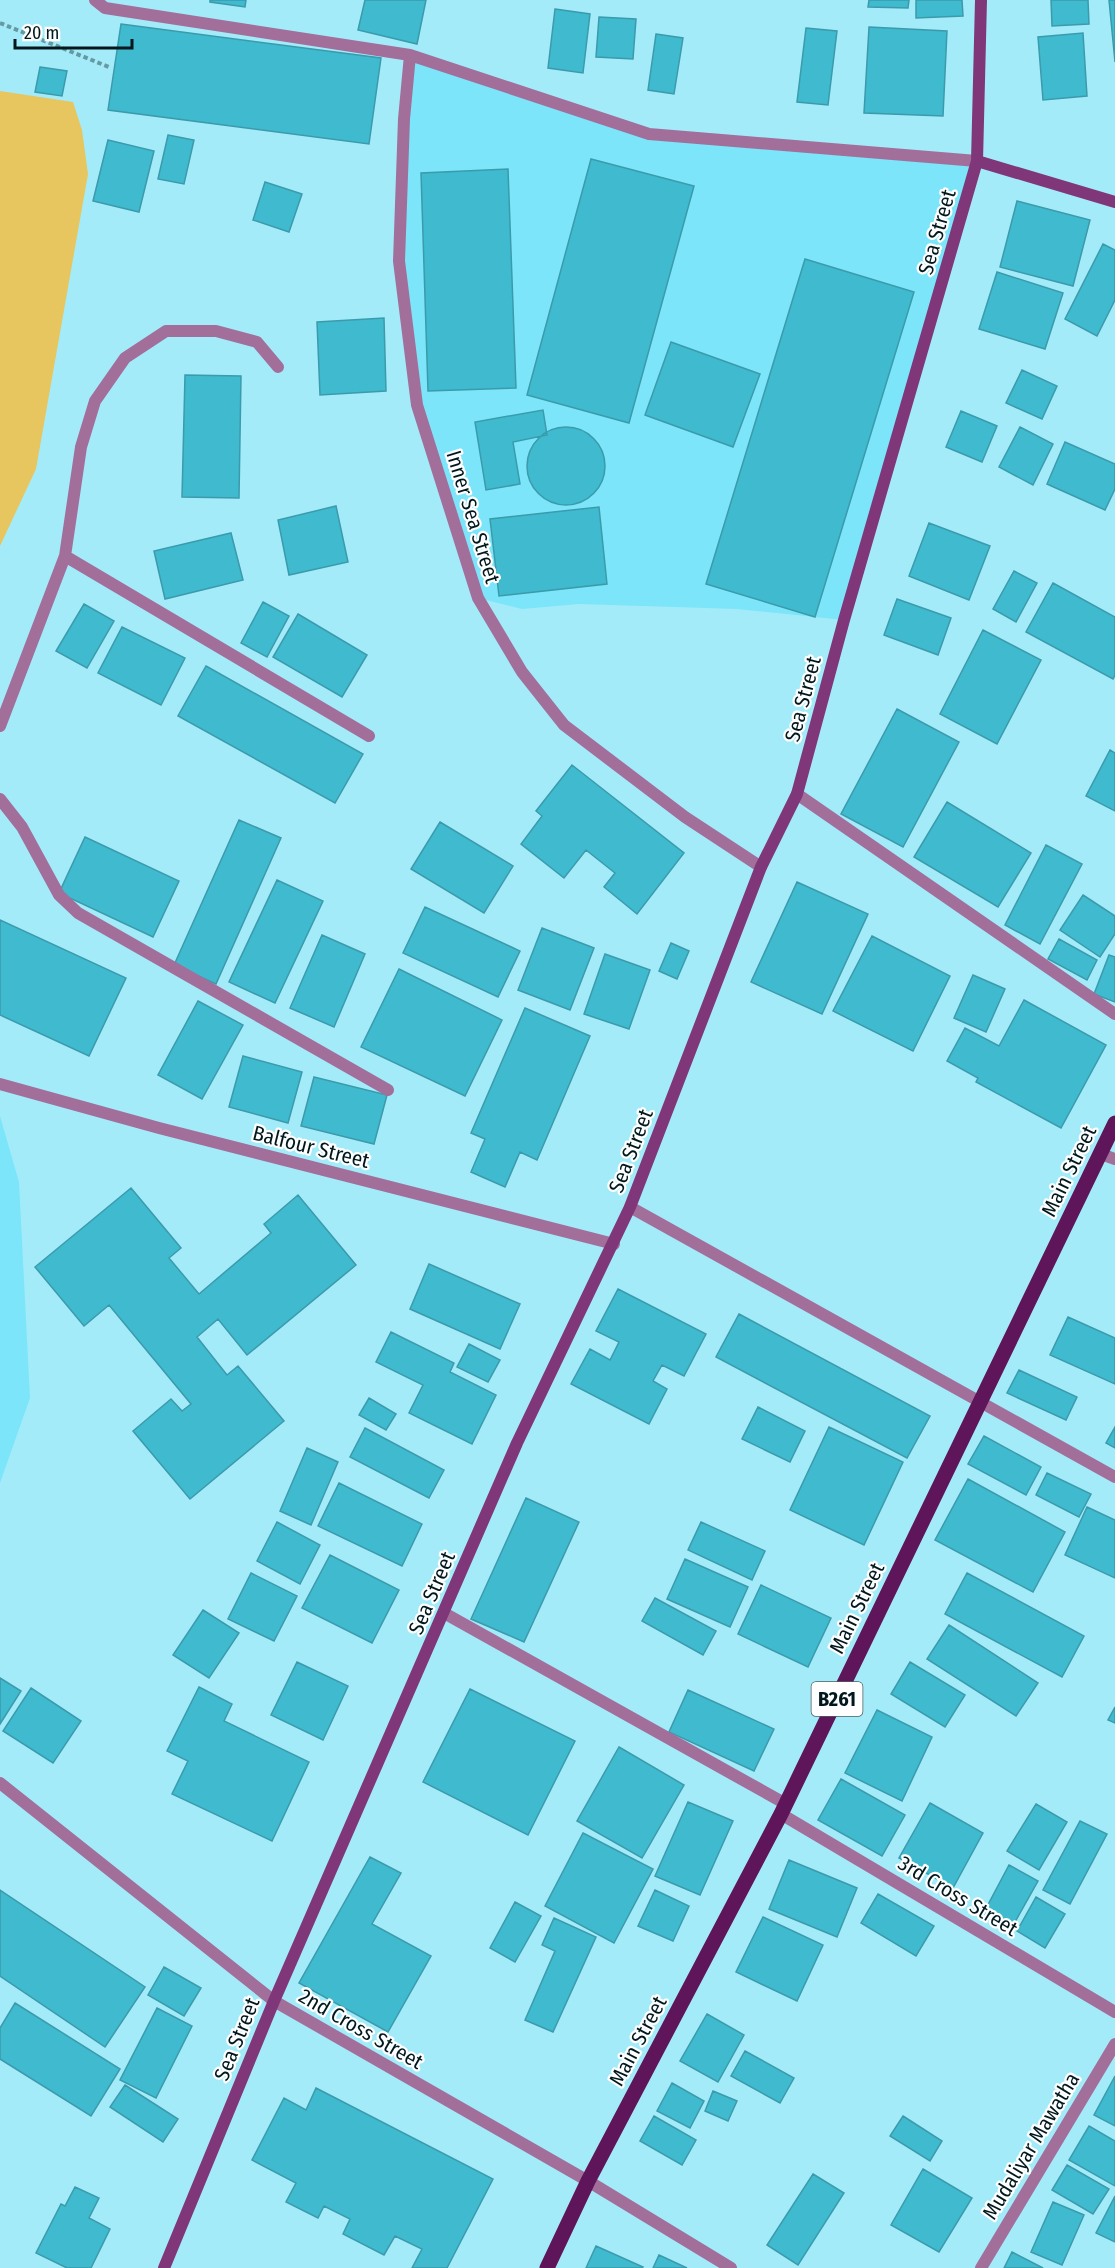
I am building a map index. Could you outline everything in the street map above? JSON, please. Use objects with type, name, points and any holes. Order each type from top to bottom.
[{"type":"main road","name":"Main Street","points":[[547,2268],[588,2181],[784,1809],[980,1401],[1108,1156],[1115,1124]]},
{"type":"street","points":[[95,0],[105,8],[410,55],[650,134],[977,161],[1115,202]]},
{"type":"street","name":"Sea Street","points":[[164,2268],[274,2001],[517,1443],[630,1207],[761,867],[797,794],[844,620],[977,161],[981,0]]},
{"type":"street","name":"Inner Sea Street","points":[[410,55],[404,119],[400,273],[417,405],[478,598],[522,672],[564,725],[685,817],[761,867]]},
{"type":"street","points":[[0,726],[64,556],[81,447],[96,401],[125,358],[166,331],[216,331],[257,342],[278,367]]},
{"type":"street","points":[[64,556],[369,736]]},
{"type":"street","points":[[797,794],[1115,1014]]},
{"type":"street","points":[[0,799],[22,827],[58,894],[78,913],[388,1090]]},
{"type":"street","name":"Balfour Street","points":[[0,1084],[159,1128],[614,1244]]},
{"type":"street","points":[[630,1207],[1115,1477]]},
{"type":"street","name":"3rd Cross Street","points":[[444,1613],[784,1809],[1115,2012]]},
{"type":"street","name":"2nd Cross Street","points":[[0,1783],[274,2001],[588,2181],[731,2268]]},
{"type":"street","name":"Mudaliyar Mawatha","points":[[981,2268],[1115,2044]]},
{"type":"path","points":[[0,23],[110,67]]},
{"type":"shaded area","points":[[410,55],[649,134],[977,161],[844,620],[737,609],[579,604],[522,609],[478,598],[417,405],[399,261]]},
{"type":"shaded area","points":[[0,91],[73,102],[82,130],[88,174],[36,469],[0,546]]},
{"type":"shaded area","points":[[0,1116],[19,1182],[30,1398],[0,1483]]},
{"type":"building","points":[[210,0],[246,0],[245,7],[210,2]]},
{"type":"building","points":[[365,0],[426,0],[417,44],[358,30]]},
{"type":"building","points":[[869,0],[909,0],[908,8],[868,7]]},
{"type":"building","points":[[916,0],[962,0],[963,16],[916,18]]},
{"type":"building","points":[[1051,0],[1088,0],[1089,24],[1052,26]]},
{"type":"building","points":[[1109,0],[1115,0],[1115,62]]},
{"type":"building","points":[[555,9],[590,14],[583,73],[548,68]]},
{"type":"building","points":[[599,17],[636,19],[633,59],[596,57]]},
{"type":"building","points":[[121,24],[381,58],[369,144],[108,110]]},
{"type":"building","points":[[869,27],[947,31],[943,116],[864,113]]},
{"type":"building","points":[[806,28],[837,31],[828,105],[797,102]]},
{"type":"building","points":[[1083,33],[1087,96],[1043,100],[1038,37]]},
{"type":"building","points":[[656,34],[683,38],[674,94],[648,90]]},
{"type":"building","points":[[40,67],[67,71],[62,96],[35,92]]},
{"type":"building","points":[[168,135],[194,140],[184,184],[158,179]]},
{"type":"building","points":[[108,140],[154,151],[139,212],[93,201]]},
{"type":"building","points":[[591,159],[694,186],[629,423],[527,395]]},
{"type":"building","points":[[508,169],[516,388],[428,391],[421,173]]},
{"type":"building","points":[[265,182],[302,194],[289,232],[253,220]]},
{"type":"building","points":[[1017,201],[1090,220],[1073,286],[1000,267]]},
{"type":"building","points":[[1103,244],[1115,250],[1115,300],[1097,336],[1065,319]]},
{"type":"building","points":[[805,259],[914,292],[815,617],[706,584]]},
{"type":"building","points":[[997,272],[1063,293],[1045,349],[979,329]]},
{"type":"building","points":[[384,318],[386,391],[320,395],[317,322]]},
{"type":"building","points":[[671,342],[760,374],[733,447],[645,415]]},
{"type":"building","points":[[1022,370],[1057,386],[1042,419],[1006,403]]},
{"type":"building","points":[[185,375],[241,376],[239,498],[182,497]]},
{"type":"building","points":[[543,410],[547,435],[513,442],[520,484],[486,490],[475,422]]},
{"type":"building","points":[[961,411],[997,426],[982,462],[946,447]]},
{"type":"building","points":[[566,427],[581,430],[594,438],[602,451],[605,466],[602,481],[594,494],[581,502],[566,505],[551,502],[538,494],[530,481],[527,466],[530,451],[538,438],[551,430]]},
{"type":"building","points":[[1020,427],[1053,444],[1033,485],[999,467]]},
{"type":"building","points":[[1065,442],[1115,464],[1115,489],[1105,510],[1047,484]]},
{"type":"building","points":[[336,506],[348,562],[289,575],[278,520]]},
{"type":"building","points":[[599,507],[607,584],[499,596],[490,519]]},
{"type":"building","points":[[929,523],[990,546],[969,600],[909,576]]},
{"type":"building","points":[[231,533],[243,580],[165,599],[154,551]]},
{"type":"building","points":[[1014,571],[1037,583],[1016,622],[993,609]]},
{"type":"building","points":[[1053,583],[1115,617],[1115,675],[1113,679],[1026,632]]},
{"type":"building","points":[[897,599],[951,618],[938,655],[884,635]]},
{"type":"building","points":[[263,602],[289,616],[267,657],[241,643]]},
{"type":"building","points":[[84,604],[114,621],[87,668],[56,651]]},
{"type":"building","points":[[298,614],[367,655],[342,697],[273,657]]},
{"type":"building","points":[[122,627],[185,658],[161,705],[98,673]]},
{"type":"building","points":[[983,630],[1041,660],[997,744],[940,714]]},
{"type":"building","points":[[206,666],[363,754],[335,803],[178,716]]},
{"type":"building","points":[[897,709],[959,742],[903,847],[841,814]]},
{"type":"building","points":[[1110,750],[1115,753],[1115,811],[1086,796]]},
{"type":"building","points":[[572,765],[684,853],[637,914],[604,887],[615,873],[586,850],[564,878],[521,844],[542,816],[536,811]]},
{"type":"building","points":[[947,802],[1031,853],[998,907],[914,857]]},
{"type":"building","points":[[239,820],[281,838],[216,984],[174,965]]},
{"type":"building","points":[[440,822],[513,866],[484,913],[411,869]]},
{"type":"building","points":[[85,837],[179,881],[153,937],[59,893]]},
{"type":"building","points":[[1046,845],[1082,864],[1040,944],[1005,925]]},
{"type":"building","points":[[277,880],[323,901],[275,1003],[229,982]]},
{"type":"building","points":[[797,882],[868,914],[822,1014],[751,982]]},
{"type":"building","points":[[1083,895],[1115,916],[1115,934],[1100,957],[1060,930]]},
{"type":"building","points":[[425,907],[520,951],[498,997],[403,953]]},
{"type":"building","points":[[0,920],[126,978],[89,1056],[0,1015]]},
{"type":"building","points":[[542,928],[594,948],[570,1010],[518,990]]},
{"type":"building","points":[[322,935],[365,954],[334,1027],[290,1008]]},
{"type":"building","points":[[872,936],[950,976],[913,1051],[833,1011]]},
{"type":"building","points":[[1059,939],[1097,960],[1087,980],[1048,959]]},
{"type":"building","points":[[671,943],[689,951],[677,979],[659,971]]},
{"type":"building","points":[[605,954],[650,970],[629,1029],[584,1014]]},
{"type":"building","points":[[1109,955],[1115,957],[1115,1002],[1094,994]]},
{"type":"building","points":[[399,969],[502,1020],[465,1096],[361,1047]]},
{"type":"building","points":[[973,975],[1005,989],[986,1032],[954,1018]]},
{"type":"building","points":[[1024,1000],[1106,1045],[1061,1128],[976,1082],[978,1078],[947,1061],[965,1028],[999,1046]]},
{"type":"building","points":[[198,1001],[243,1025],[202,1099],[158,1075]]},
{"type":"building","points":[[525,1008],[590,1036],[537,1160],[520,1152],[505,1187],[471,1172],[485,1139],[471,1133]]},
{"type":"building","points":[[243,1056],[302,1072],[288,1123],[229,1107]]},
{"type":"building","points":[[314,1077],[387,1095],[374,1144],[301,1126]]},
{"type":"building","points":[[131,1188],[181,1248],[169,1258],[199,1294],[271,1233],[264,1224],[298,1195],[356,1265],[247,1355],[218,1319],[197,1337],[227,1375],[238,1366],[284,1421],[190,1499],[133,1431],[171,1399],[182,1411],[191,1404],[109,1305],[84,1326],[35,1267]]},
{"type":"building","points":[[429,1264],[520,1304],[500,1349],[410,1309]]},
{"type":"building","points":[[618,1289],[706,1334],[684,1376],[662,1365],[653,1381],[667,1389],[649,1424],[571,1384],[590,1349],[610,1360],[619,1342],[596,1331]]},
{"type":"building","points":[[739,1314],[930,1416],[907,1458],[716,1357]]},
{"type":"building","points":[[1068,1317],[1115,1338],[1115,1384],[1050,1355]]},
{"type":"building","points":[[391,1332],[454,1363],[450,1372],[496,1395],[472,1444],[409,1413],[423,1385],[376,1362]]},
{"type":"building","points":[[469,1344],[500,1360],[488,1382],[457,1367]]},
{"type":"building","points":[[1019,1370],[1077,1397],[1066,1420],[1007,1393]]},
{"type":"building","points":[[369,1398],[396,1414],[386,1430],[359,1415]]},
{"type":"building","points":[[758,1407],[805,1431],[790,1462],[742,1439]]},
{"type":"building","points":[[829,1427],[903,1462],[864,1545],[790,1510]]},
{"type":"building","points":[[1115,1427],[1115,1448],[1106,1443]]},
{"type":"building","points":[[365,1428],[444,1470],[429,1498],[350,1457]]},
{"type":"building","points":[[984,1436],[1041,1467],[1026,1495],[968,1464]]},
{"type":"building","points":[[307,1448],[338,1462],[311,1525],[280,1511]]},
{"type":"building","points":[[1047,1473],[1091,1494],[1079,1517],[1036,1495]]},
{"type":"building","points":[[968,1479],[1065,1532],[1033,1592],[935,1540]]},
{"type":"building","points":[[339,1483],[422,1524],[402,1566],[318,1526]]},
{"type":"building","points":[[526,1498],[579,1522],[524,1642],[471,1619]]},
{"type":"building","points":[[1087,1507],[1115,1520],[1115,1578],[1065,1555]]},
{"type":"building","points":[[277,1522],[320,1545],[300,1584],[257,1561]]},
{"type":"building","points":[[701,1522],[765,1551],[752,1580],[688,1550]]},
{"type":"building","points":[[330,1555],[399,1590],[372,1643],[302,1608]]},
{"type":"building","points":[[685,1559],[748,1587],[730,1627],[667,1599]]},
{"type":"building","points":[[251,1573],[297,1596],[274,1641],[228,1619]]},
{"type":"building","points":[[967,1573],[1084,1636],[1062,1677],[945,1614]]},
{"type":"building","points":[[761,1585],[831,1618],[808,1667],[738,1634]]},
{"type":"building","points":[[655,1598],[716,1631],[703,1655],[642,1621]]},
{"type":"building","points":[[203,1610],[239,1633],[209,1678],[173,1655]]},
{"type":"building","points":[[949,1625],[1038,1683],[1016,1716],[927,1659]]},
{"type":"building","points":[[297,1662],[348,1686],[323,1740],[271,1715]]},
{"type":"building","points":[[910,1662],[965,1695],[945,1727],[891,1694]]},
{"type":"building","points":[[0,1678],[21,1691],[0,1724]]},
{"type":"building","points":[[199,1687],[232,1704],[224,1721],[309,1762],[272,1841],[172,1794],[188,1761],[167,1751]]},
{"type":"building","points":[[31,1688],[81,1721],[53,1763],[3,1731]]},
{"type":"building","points":[[470,1689],[575,1741],[528,1835],[423,1782]]},
{"type":"building","points":[[688,1690],[774,1729],[754,1771],[669,1732]]},
{"type":"building","points":[[1115,1707],[1115,1723],[1108,1720]]},
{"type":"building","points":[[877,1710],[932,1737],[902,1801],[845,1773]]},
{"type":"building","points":[[619,1747],[684,1785],[642,1858],[577,1821]]},
{"type":"building","points":[[841,1779],[905,1815],[882,1856],[818,1820]]},
{"type":"building","points":[[688,1802],[733,1821],[700,1895],[655,1876]]},
{"type":"building","points":[[930,1803],[983,1833],[953,1888],[899,1858]]},
{"type":"building","points":[[1036,1804],[1067,1822],[1039,1870],[1007,1851]]},
{"type":"building","points":[[1080,1821],[1107,1834],[1070,1904],[1043,1890]]},
{"type":"building","points":[[583,1833],[653,1869],[614,1943],[545,1906]]},
{"type":"building","points":[[370,1857],[401,1873],[372,1924],[431,1956],[388,2032],[299,1983]]},
{"type":"building","points":[[789,1860],[857,1888],[837,1937],[769,1909]]},
{"type":"building","points":[[1009,1865],[1038,1881],[1010,1931],[982,1916]]},
{"type":"building","points":[[0,1890],[145,1987],[105,2047],[0,1976]]},
{"type":"building","points":[[655,1890],[689,1906],[673,1941],[638,1926]]},
{"type":"building","points":[[878,1894],[934,1926],[916,1956],[861,1923]]},
{"type":"building","points":[[1036,1897],[1065,1914],[1045,1948],[1017,1931]]},
{"type":"building","points":[[515,1902],[541,1916],[515,1962],[490,1948]]},
{"type":"building","points":[[763,1917],[823,1945],[797,2001],[736,1972]]},
{"type":"building","points":[[554,1918],[596,1937],[553,2032],[525,2020],[555,1951],[542,1945]]},
{"type":"building","points":[[164,1967],[201,1988],[184,2016],[148,1995]]},
{"type":"building","points":[[15,2003],[120,2069],[91,2116],[0,2059],[0,2028]]},
{"type":"building","points":[[157,2008],[192,2026],[156,2098],[120,2080]]},
{"type":"building","points":[[707,2014],[744,2035],[718,2082],[680,2061]]},
{"type":"building","points":[[745,2051],[794,2078],[780,2103],[731,2076]]},
{"type":"building","points":[[1115,2076],[1115,2126],[1094,2115]]},
{"type":"building","points":[[672,2083],[704,2101],[690,2128],[657,2111]]},
{"type":"building","points":[[125,2085],[178,2119],[163,2142],[110,2107]]},
{"type":"building","points":[[316,2088],[493,2179],[447,2268],[412,2268],[422,2249],[395,2236],[384,2255],[343,2234],[350,2219],[324,2206],[318,2218],[286,2202],[296,2183],[252,2160],[284,2098],[306,2110]]},
{"type":"building","points":[[713,2091],[737,2101],[728,2121],[705,2111]]},
{"type":"building","points":[[654,2116],[696,2140],[682,2165],[640,2141]]},
{"type":"building","points":[[903,2116],[942,2141],[930,2161],[890,2136]]},
{"type":"building","points":[[1089,2126],[1115,2141],[1115,2186],[1069,2160]]},
{"type":"building","points":[[1067,2165],[1109,2189],[1093,2214],[1052,2190]]},
{"type":"building","points":[[923,2169],[972,2198],[939,2252],[891,2225]]},
{"type":"building","points":[[813,2174],[844,2193],[798,2265],[767,2245]]},
{"type":"building","points":[[75,2187],[99,2198],[89,2218],[110,2229],[91,2268],[67,2268],[36,2253],[61,2204],[65,2206]]},
{"type":"building","points":[[1115,2196],[1115,2242],[1096,2233]]},
{"type":"building","points":[[1053,2202],[1084,2215],[1062,2265],[1031,2252]]},
{"type":"building","points":[[596,2246],[643,2267],[586,2268]]},
{"type":"building","points":[[1012,2252],[1043,2268],[1004,2268]]},
{"type":"building","points":[[659,2255],[687,2268],[653,2268]]}]
